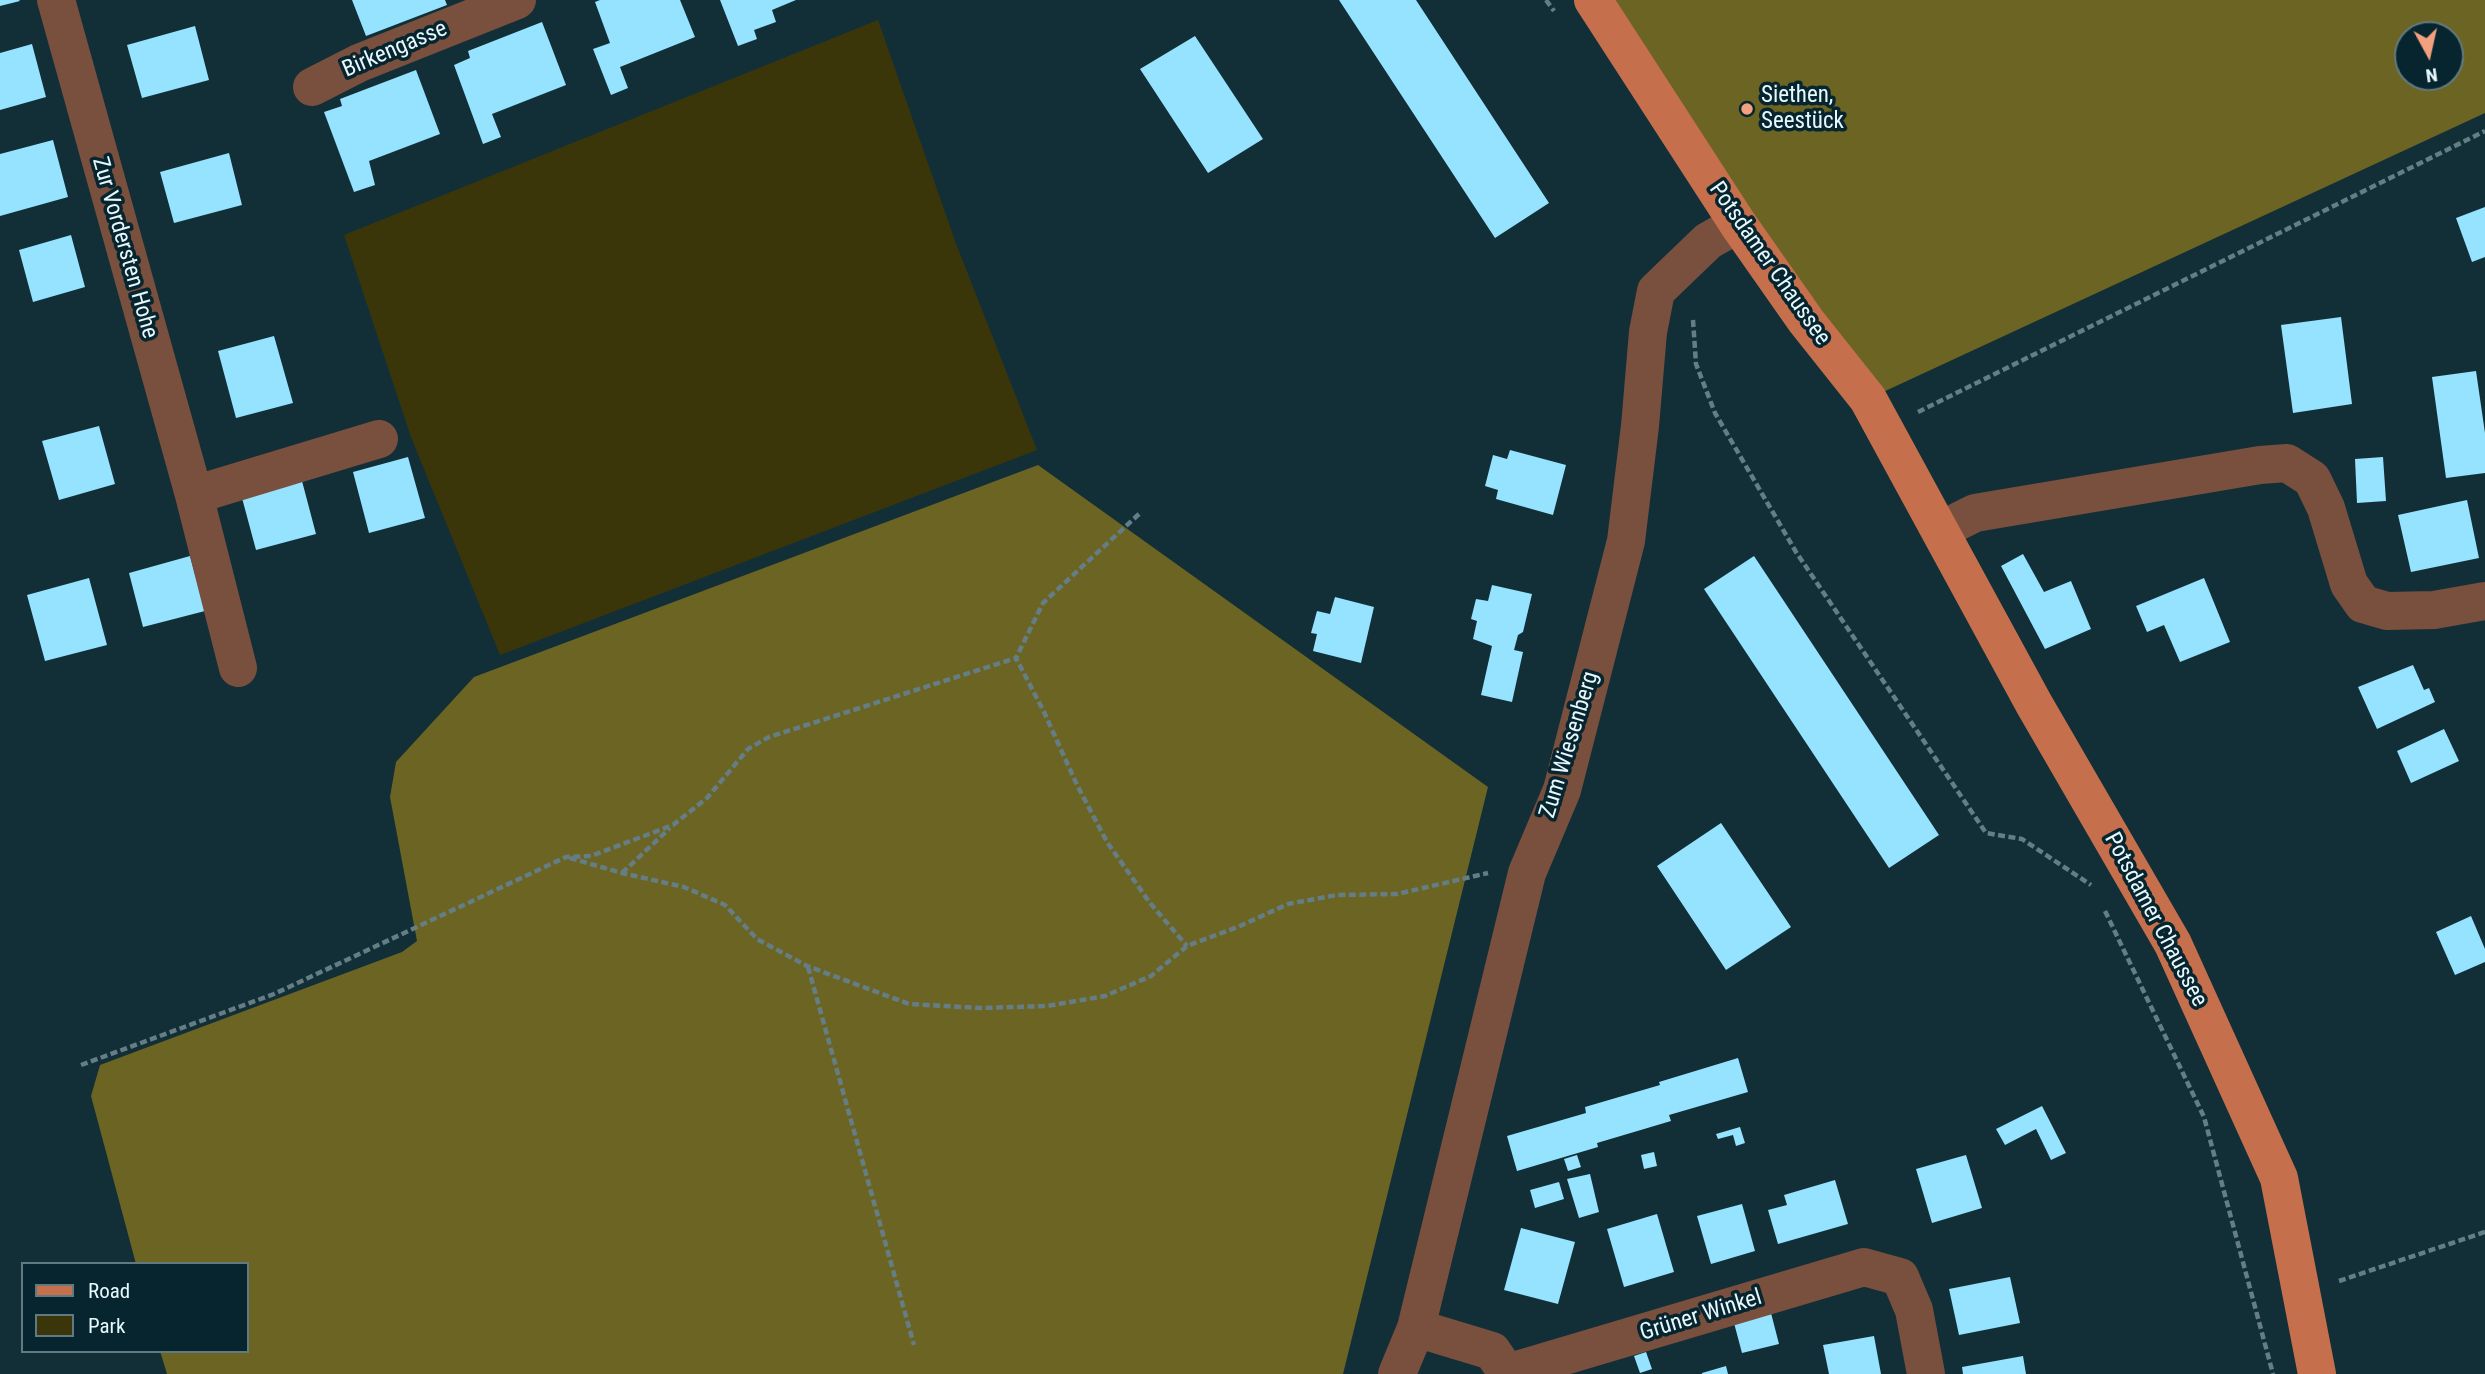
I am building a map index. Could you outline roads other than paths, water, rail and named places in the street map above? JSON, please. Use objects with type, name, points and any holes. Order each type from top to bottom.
[{"type":"main road","name":"Potsdamer Chaussee","points":[[1593,0],[1738,224],[1806,321],[1868,399],[2034,704],[2173,944],[2279,1178],[2317,1374]]},
{"type":"street","name":"Zur Vordersten Hohe","points":[[56,0],[194,495],[238,668]]},
{"type":"street","name":"Birkengasse","points":[[312,87],[359,63],[517,0]]},
{"type":"street","name":"Zum Wiesenberg","points":[[1397,1374],[1416,1328],[1527,873],[1562,790],[1626,541],[1648,332],[1656,291],[1708,242],[1738,224]]},
{"type":"street","points":[[194,495],[379,439]]},
{"type":"street","points":[[1941,530],[1975,513],[2260,465],[2287,463],[2312,479],[2326,508],[2349,584],[2362,604],[2387,611],[2422,610],[2485,601]]},
{"type":"street","name":"Grüner Winkel","points":[[1416,1328],[1492,1352],[1507,1374],[1864,1267],[1900,1277],[1914,1310],[1926,1374]]},
{"type":"place","name":"Siethen, Seestück","points":[[1747,109]]}]
